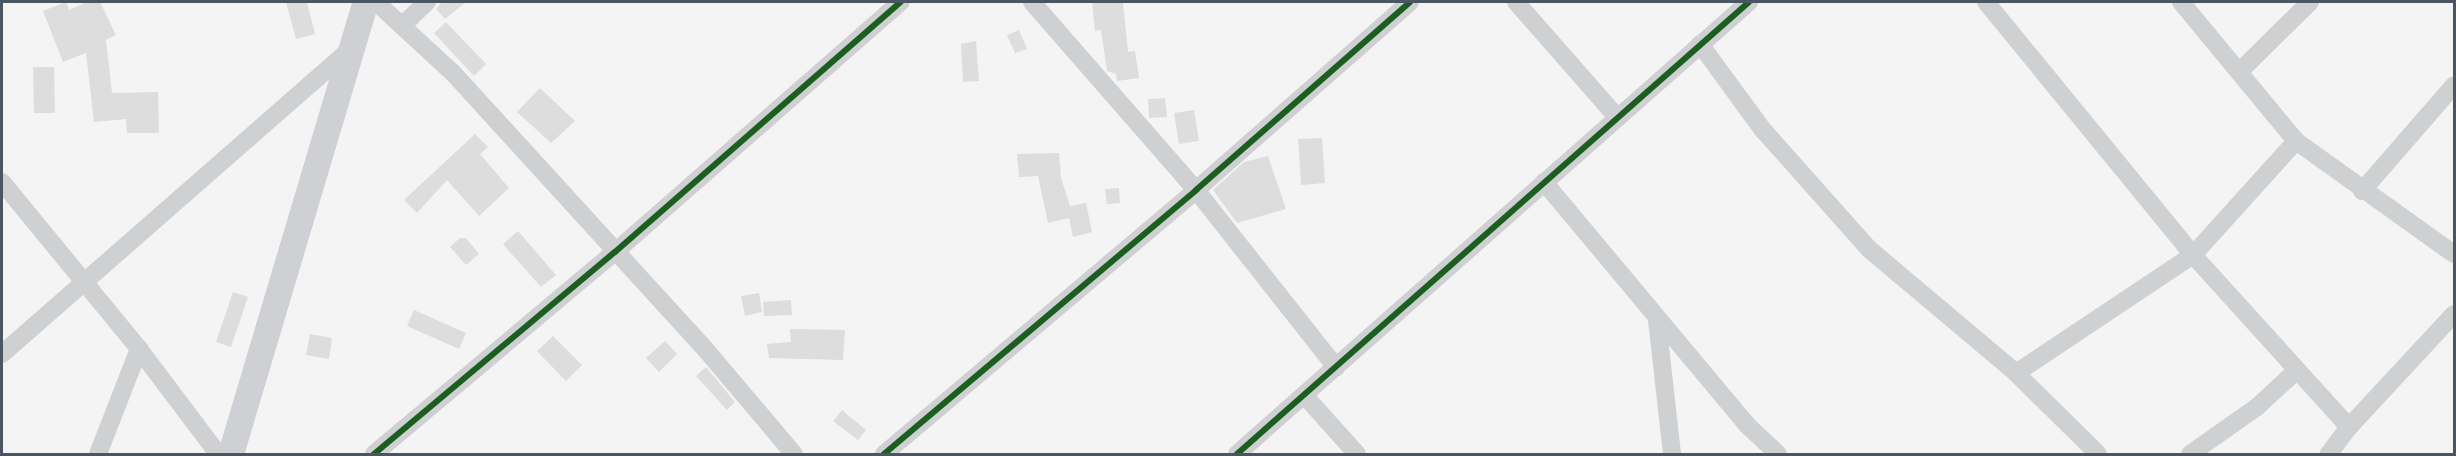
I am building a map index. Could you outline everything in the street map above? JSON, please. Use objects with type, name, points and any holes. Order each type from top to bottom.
[{"type":"main road","points":[[231,454],[366,2]]},
{"type":"street","points":[[376,2],[404,24],[706,350],[794,454]]},
{"type":"street","points":[[404,24],[427,2]]},
{"type":"street","points":[[374,454],[615,252],[901,2]]},
{"type":"street","points":[[1032,2],[1196,190],[1336,367]]},
{"type":"street","points":[[884,454],[1196,190],[1410,2]]},
{"type":"street","points":[[1516,2],[1617,117]]},
{"type":"street","points":[[1237,454],[1749,2]]},
{"type":"street","points":[[1986,2],[2193,255],[2349,428]]},
{"type":"street","points":[[2181,2],[2296,141],[2362,191],[2454,254]]},
{"type":"street","points":[[2239,72],[2310,2]]},
{"type":"street","points":[[1700,44],[1763,130],[1869,249],[2016,373],[2098,454]]},
{"type":"street","points":[[2,354],[85,285],[352,48]]},
{"type":"street","points":[[2362,191],[2454,85]]},
{"type":"street","points":[[2016,373],[2193,255],[2296,141]]},
{"type":"street","points":[[2,182],[139,350],[218,454]]},
{"type":"street","points":[[1544,182],[1657,320],[1748,426],[1778,454]]},
{"type":"street","points":[[2329,454],[2349,428],[2454,314]]},
{"type":"street","points":[[1657,320],[1672,454]]},
{"type":"street","points":[[98,454],[139,350]]},
{"type":"street","points":[[2190,454],[2242,419],[2297,370]]},
{"type":"street","points":[[1304,395],[1357,454]]},
{"type":"building","points":[[66,2],[69,10],[87,2],[100,2],[116,35],[106,40],[112,93],[158,92],[159,133],[127,133],[126,119],[94,122],[86,53],[63,62],[43,11]]},
{"type":"building","points":[[286,2],[307,2],[315,34],[296,39]]},
{"type":"building","points":[[442,2],[466,2],[445,19],[436,9]]},
{"type":"building","points":[[1092,2],[1123,2],[1128,52],[1135,51],[1139,78],[1117,81],[1116,74],[1107,71],[1101,30],[1095,31]]},
{"type":"building","points":[[446,22],[486,64],[474,76],[434,33]]},
{"type":"building","points":[[1019,30],[1027,49],[1015,53],[1007,35]]},
{"type":"building","points":[[976,41],[979,81],[963,82],[961,44]]},
{"type":"building","points":[[33,67],[54,67],[55,113],[34,113]]},
{"type":"building","points":[[540,88],[575,121],[551,143],[517,112]]},
{"type":"building","points":[[1165,98],[1167,117],[1149,118],[1148,99]]},
{"type":"building","points":[[1194,110],[1199,141],[1179,144],[1174,113]]},
{"type":"building","points":[[475,134],[488,147],[480,154],[509,188],[479,216],[447,180],[417,213],[404,200]]},
{"type":"building","points":[[1322,138],[1325,183],[1301,185],[1298,139]]},
{"type":"building","points":[[1059,153],[1061,178],[1070,206],[1086,203],[1092,232],[1073,237],[1069,218],[1048,223],[1038,176],[1019,177],[1017,154]]},
{"type":"building","points":[[1268,156],[1286,209],[1237,223],[1213,190],[1244,162]]},
{"type":"building","points":[[1119,188],[1120,203],[1107,204],[1105,189]]},
{"type":"building","points":[[518,231],[556,275],[541,287],[503,244]]},
{"type":"building","points":[[460,238],[466,238],[479,254],[466,265],[450,247]]},
{"type":"building","points":[[233,292],[248,297],[231,347],[216,342]]},
{"type":"building","points":[[759,293],[762,312],[745,316],[741,296]]},
{"type":"building","points":[[791,300],[792,315],[764,316],[763,302]]},
{"type":"building","points":[[414,310],[466,333],[459,349],[407,326]]},
{"type":"building","points":[[790,329],[845,330],[843,360],[769,358],[767,344],[791,342]]},
{"type":"building","points":[[310,334],[332,338],[329,359],[306,355]]},
{"type":"building","points":[[553,336],[582,365],[566,381],[537,351]]},
{"type":"building","points":[[665,341],[677,354],[659,372],[646,358]]},
{"type":"building","points":[[706,367],[735,402],[727,410],[696,376]]},
{"type":"building","points":[[842,410],[866,430],[858,440],[833,421]]},
{"type":"cycle path","points":[[374,454],[615,252],[901,2]]},
{"type":"cycle path","points":[[884,454],[1196,190],[1410,2]]},
{"type":"cycle path","points":[[1237,454],[1749,2]]}]
